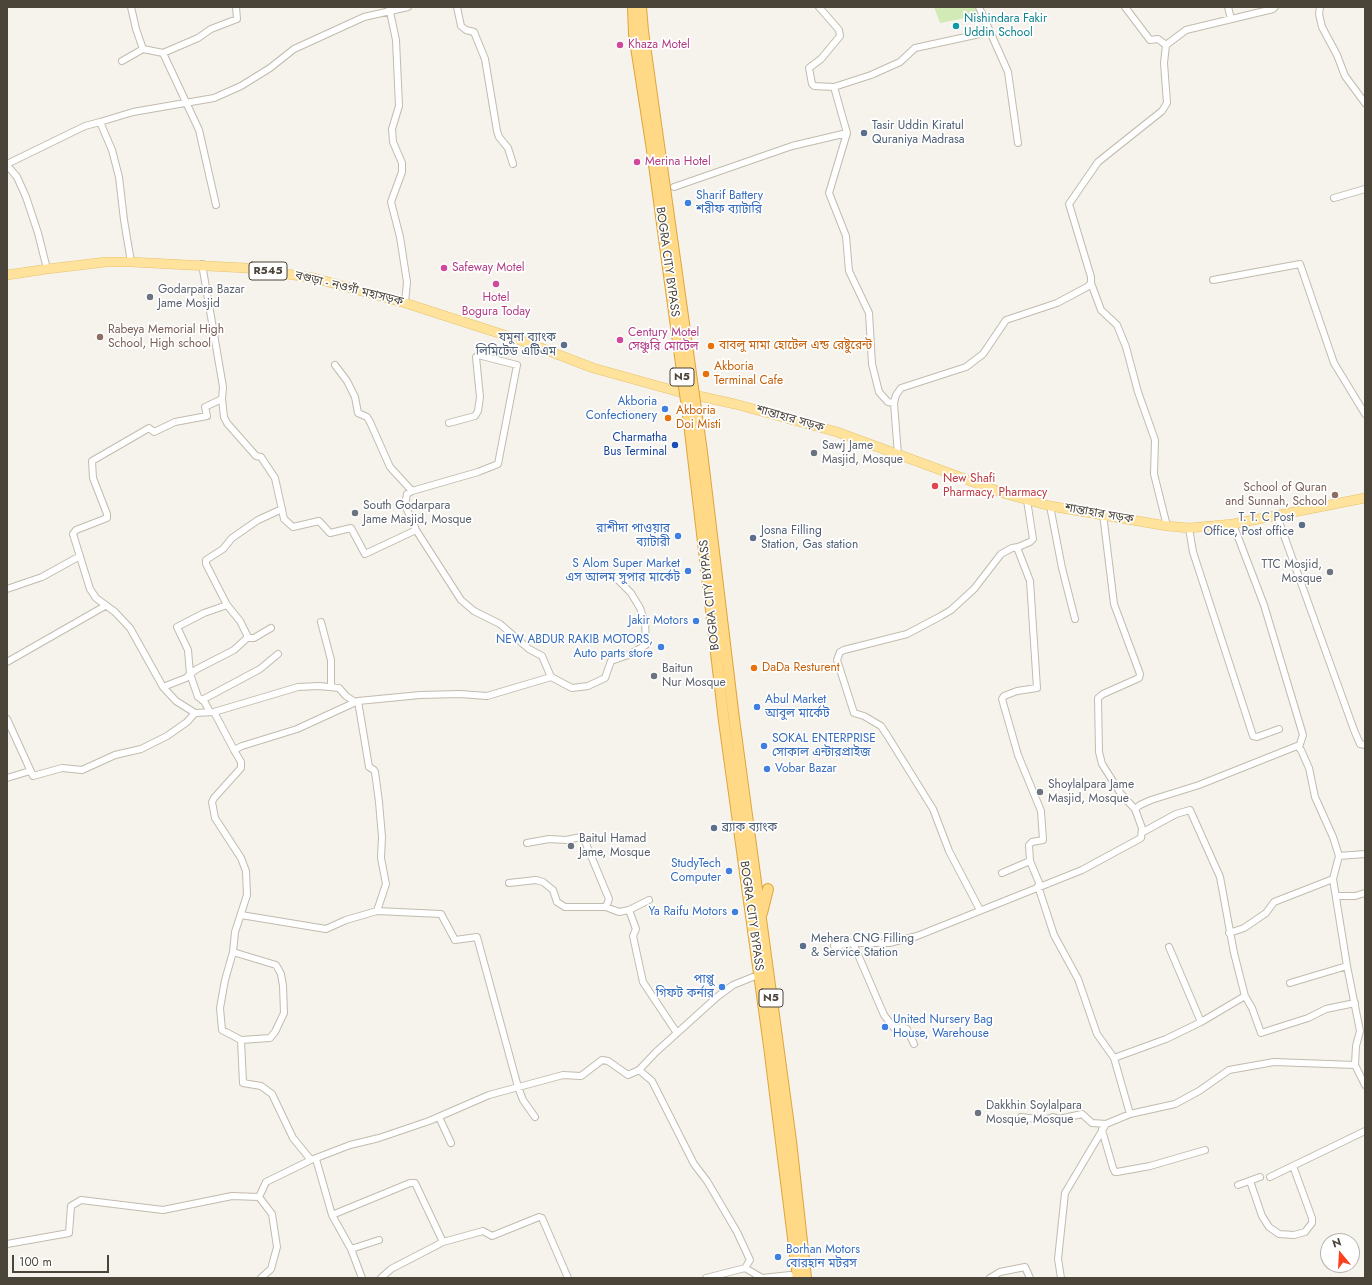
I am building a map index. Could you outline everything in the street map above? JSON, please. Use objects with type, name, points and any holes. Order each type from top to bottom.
[{"type":"highway","name":"BOGRA CITY BYPASS","points":[[633,7],[639,32],[652,150],[729,720],[768,1039],[794,1277]]},
{"type":"highway","name":"BOGRA CITY BYPASS","points":[[639,32],[641,7]]},
{"type":"highway","name":"BOGRA CITY BYPASS","points":[[729,720],[760,917],[791,1141],[806,1278]]},
{"type":"highway","points":[[760,917],[768,889]]},
{"type":"main road","name":"বগুড়া - নওগাঁ মহাসড়ক","points":[[7,275],[106,262],[202,264],[246,268],[314,278],[405,303],[520,340]]},
{"type":"main road","name":"শান্তাহার সড়ক","points":[[520,340],[593,368],[676,391],[735,404],[837,432],[898,456],[1027,500],[1050,506],[1166,526],[1189,528],[1233,524],[1365,498]]},
{"type":"street","points":[[131,7],[136,29],[143,49]]},
{"type":"street","points":[[122,61],[143,49],[163,52],[198,38],[215,27],[234,21],[237,19],[238,15],[236,7]]},
{"type":"street","points":[[47,269],[38,233],[26,197],[17,177],[7,164],[85,126],[133,112],[214,98],[241,86],[270,68],[294,49],[364,17],[389,8],[408,7]]},
{"type":"street","points":[[457,7],[461,26],[466,30],[474,32],[485,59],[497,131],[499,138],[508,148],[513,164]]},
{"type":"street","points":[[819,7],[839,30],[840,36],[820,59],[809,68],[812,84],[814,86],[834,87],[871,75],[900,62],[915,48],[989,32]]},
{"type":"street","points":[[979,7],[1008,72],[1018,143]]},
{"type":"street","points":[[1125,7],[1150,40],[1158,39],[1166,45]]},
{"type":"street","points":[[1228,7],[1231,19]]},
{"type":"street","points":[[1166,526],[1154,474],[1155,440],[1138,392],[1126,347],[1117,325],[1101,310],[1091,283],[1091,277],[1068,204],[1098,162],[1162,111],[1167,103],[1164,63],[1166,45],[1186,30],[1273,9],[1275,7]]},
{"type":"street","points":[[1320,7],[1322,27],[1338,55],[1345,76],[1365,101]]},
{"type":"street","points":[[389,8],[396,40],[399,106],[392,129],[393,142],[402,163],[402,172],[391,202],[400,237],[407,282],[405,303]]},
{"type":"street","points":[[163,52],[199,130],[216,205]]},
{"type":"street","points":[[834,87],[847,134],[829,193],[846,236],[849,271],[869,313],[872,364],[879,392],[888,402],[894,403]]},
{"type":"street","points":[[100,122],[112,150],[119,177],[131,262]]},
{"type":"street","points":[[674,187],[792,146],[847,134]]},
{"type":"street","points":[[1334,198],[1365,189]]},
{"type":"street","points":[[202,264],[224,387],[222,399],[224,417],[227,423],[256,456],[261,458],[275,478],[284,519],[293,527],[319,521],[330,533],[351,528],[365,554],[416,530]]},
{"type":"street","points":[[1213,280],[1300,264],[1334,363],[1365,414]]},
{"type":"street","points":[[898,456],[894,403],[896,395],[901,388],[966,367],[976,361],[983,354],[1006,320],[1057,302],[1087,287],[1091,283]]},
{"type":"street","points":[[449,423],[474,416],[478,411],[480,397],[476,357],[478,355],[517,365],[498,464],[478,472],[412,491],[407,494],[405,505],[416,530],[460,600],[474,611],[500,624],[530,649],[542,656],[551,677],[572,688],[588,686],[605,678],[611,661],[628,655],[646,645],[645,622],[640,608],[631,593],[617,579]]},
{"type":"street","points":[[335,365],[347,380],[355,397],[358,414],[367,417],[370,422],[390,467],[412,491]]},
{"type":"street","points":[[195,714],[176,701],[163,687],[130,628],[115,612],[105,606],[90,589],[73,534],[76,530],[107,518],[107,514],[93,478],[92,460],[149,428],[154,432],[175,422],[207,416],[205,407],[222,399]]},
{"type":"street","points":[[980,910],[949,851],[933,809],[887,735],[881,726],[864,716],[854,713],[836,660],[840,652],[844,650],[907,634],[951,610],[974,589],[1001,554],[1012,548],[1030,542],[1033,539],[1027,500]]},
{"type":"street","points":[[1050,506],[1062,568],[1075,619]]},
{"type":"street","points":[[248,638],[240,621],[226,605],[206,564],[206,560],[223,549],[232,538],[258,520],[282,509]]},
{"type":"street","points":[[834,946],[853,943],[889,943],[917,936],[943,927],[980,910],[1082,870],[1141,838],[1143,832],[1135,809],[1121,794],[1102,764],[1099,752],[1098,698],[1103,694],[1139,678],[1140,674],[1114,604],[1103,514]]},
{"type":"street","points":[[1278,516],[1354,730],[1360,744],[1365,745]]},
{"type":"street","points":[[1233,524],[1264,605],[1303,735],[1300,747],[1309,768],[1315,797],[1333,837],[1339,856],[1333,880],[1347,966],[1362,1030],[1356,1046],[1354,1065],[1365,1085]]},
{"type":"street","points":[[1189,528],[1193,552],[1253,736],[1258,738],[1279,729]]},
{"type":"street","points":[[1018,547],[1030,581],[1037,688],[1017,691],[1004,696],[1002,699],[1018,755],[1037,797],[1041,811],[1043,840],[1032,842],[1028,845],[1030,861],[1054,935],[1078,979],[1097,1034],[1114,1058],[1130,1114]]},
{"type":"street","points":[[7,589],[42,578],[80,556]]},
{"type":"street","points":[[226,605],[204,613],[177,627],[188,650],[190,674],[198,696],[212,712],[241,762],[241,768],[212,802],[216,818],[241,858],[246,872],[246,895],[235,932],[233,952],[225,980],[220,1008],[222,1030],[241,1040],[270,1038],[275,1032],[284,1013],[283,986],[276,965],[233,952]]},
{"type":"street","points":[[7,662],[105,606]]},
{"type":"street","points":[[321,622],[331,660],[331,687]]},
{"type":"street","points":[[163,687],[186,678],[190,674],[234,650],[248,638],[254,638],[271,628]]},
{"type":"street","points":[[202,700],[260,669],[278,654]]},
{"type":"street","points":[[234,750],[242,746],[297,729],[356,702],[420,695],[460,694],[487,696],[551,677]]},
{"type":"street","points":[[7,719],[33,776],[62,768],[82,770],[115,756],[141,749],[187,722],[195,714],[212,712],[298,687],[339,688],[346,696],[356,702],[369,767],[375,772],[382,837],[381,858],[386,884],[377,911]]},
{"type":"street","points":[[1135,809],[1151,800],[1200,785],[1292,747],[1300,747]]},
{"type":"street","points":[[7,778],[30,771]]},
{"type":"street","points":[[1143,832],[1176,814],[1190,810],[1220,877],[1229,933],[1245,996],[1252,1008],[1261,1033],[1308,1018],[1326,1009],[1355,1004]]},
{"type":"street","points":[[527,843],[549,839],[566,840],[581,837],[584,839],[601,884],[607,894],[609,902],[606,907]]},
{"type":"street","points":[[1339,856],[1365,854]]},
{"type":"street","points":[[1002,873],[1030,861]]},
{"type":"street","points":[[509,883],[536,880],[543,882],[553,890],[557,902],[565,907],[606,907],[619,912],[629,910],[649,900]]},
{"type":"street","points":[[1229,933],[1244,928],[1266,913],[1274,902],[1333,880]]},
{"type":"street","points":[[1336,896],[1355,896],[1365,893]]},
{"type":"street","points":[[629,910],[636,929],[633,936],[643,982],[677,1033]]},
{"type":"street","points":[[241,914],[326,929],[346,920],[377,911],[441,914],[455,940],[477,937],[518,1087],[523,1100],[535,1117]]},
{"type":"street","points":[[853,943],[884,1015],[894,1028],[903,1027],[907,1029],[914,1044]]},
{"type":"street","points":[[1168,947],[1201,1022]]},
{"type":"street","points":[[1290,983],[1347,966]]},
{"type":"street","points":[[259,1197],[266,1182],[313,1159],[339,1149],[379,1138],[439,1117],[489,1095],[563,1075],[581,1076],[602,1060],[608,1062],[628,1075],[639,1070],[717,997],[733,985],[752,977]]},
{"type":"street","points":[[1114,1058],[1166,1039],[1201,1022],[1245,996]]},
{"type":"street","points":[[241,1040],[243,1083],[261,1086],[272,1094],[293,1138],[313,1159],[332,1215],[351,1250],[362,1278]]},
{"type":"street","points":[[1021,1116],[1044,1120],[1053,1117],[1059,1119],[1082,1114],[1092,1123],[1106,1124],[1130,1114],[1175,1104],[1199,1091],[1229,1070],[1274,1062],[1354,1065]]},
{"type":"street","points":[[639,1070],[652,1081],[694,1164],[707,1181],[737,1232],[750,1260],[745,1268],[740,1271],[706,1278]]},
{"type":"street","points":[[439,1117],[451,1143]]},
{"type":"street","points":[[1061,1278],[1058,1259],[1065,1193],[1106,1124]]},
{"type":"street","points":[[1102,1130],[1115,1172],[1150,1166],[1205,1150]]},
{"type":"street","points":[[1270,1177],[1365,1131]]},
{"type":"street","points":[[1250,1181],[1262,1216],[1270,1227],[1279,1234],[1294,1235],[1305,1232],[1312,1223],[1312,1218],[1293,1166]]},
{"type":"street","points":[[1238,1185],[1260,1177]]},
{"type":"street","points":[[332,1215],[410,1183],[415,1183],[443,1242]]},
{"type":"street","points":[[7,1244],[69,1233],[72,1206],[81,1200],[163,1210],[232,1196],[259,1197]]},
{"type":"street","points":[[259,1197],[272,1214],[277,1247],[271,1269],[261,1278]]},
{"type":"street","points":[[381,1278],[391,1269],[443,1242],[482,1231],[492,1236],[539,1217],[542,1218],[568,1278]]},
{"type":"street","points":[[351,1250],[379,1240]]},
{"type":"street","points":[[990,1278],[1000,1272],[1025,1267],[1030,1278]]},
{"type":"street","points":[[745,1268],[762,1278],[794,1277]]},
{"type":"green space","points":[[934,7],[977,7],[980,15],[940,23]]},
{"type":"place","name":"Nishindara Fakir Uddin School","points":[[956,26]]},
{"type":"place","name":"Khaza Motel","points":[[620,45]]},
{"type":"place","name":"Tasir Uddin Kiratul Quraniya Madrasa","points":[[864,133]]},
{"type":"place","name":"Merina Hotel","points":[[637,162]]},
{"type":"place","name":"Sharif Battery শরীফ ব্যাটারি","points":[[688,203]]},
{"type":"place","name":"Safeway Motel","points":[[444,268]]},
{"type":"place","name":"Hotel Bogura Today","points":[[496,284]]},
{"type":"place","name":"Godarpara Bazar Jame Mosjid","points":[[150,297]]},
{"type":"place","name":"Rabeya Memorial High School, High school","points":[[100,337]]},
{"type":"place","name":"Century Motel সেঞ্চুরি মোটেল","points":[[620,340]]},
{"type":"place","name":"যমুনা ব্যাংক লিমিটেড এটিএম","points":[[564,345]]},
{"type":"place","name":"বাবলু মামা হোটেল এন্ড রেষ্টুরেন্ট","points":[[711,346]]},
{"type":"place","name":"Akboria Terminal Cafe","points":[[706,374]]},
{"type":"place","name":"Akboria Confectionery","points":[[665,409]]},
{"type":"place","name":"Akboria Doi Misti","points":[[668,418]]},
{"type":"place","name":"Charmatha Bus Terminal","points":[[675,445]]},
{"type":"place","name":"Sawj Jame Masjid, Mosque","points":[[814,453]]},
{"type":"place","name":"New Shafi Pharmacy, Pharmacy","points":[[935,486]]},
{"type":"place","name":"School of Quran and Sunnah, School","points":[[1335,495]]},
{"type":"place","name":"South Godarpara Jame Masjid, Mosque","points":[[355,513]]},
{"type":"place","name":"T. T. C Post Office, Post office","points":[[1302,525]]},
{"type":"place","name":"রাশীদা পাওয়ার ব্যাটারী","points":[[678,536]]},
{"type":"place","name":"Josna Filling Station, Gas station","points":[[753,538]]},
{"type":"place","name":"S Alom Super Market এস আলম সুপার মার্কেট","points":[[688,571]]},
{"type":"place","name":"TTC Mosjid, Mosque","points":[[1330,572]]},
{"type":"place","name":"Jakir Motors","points":[[696,621]]},
{"type":"place","name":"NEW ABDUR RAKIB MOTORS, Auto parts store","points":[[661,647]]},
{"type":"place","name":"DaDa Resturent","points":[[754,668]]},
{"type":"place","name":"Baitun Nur Mosque","points":[[654,676]]},
{"type":"place","name":"Abul Market আবুল মার্কেট","points":[[757,707]]},
{"type":"place","name":"SOKAL ENTERPRISE সোকাল এন্টারপ্রাইজ","points":[[764,746]]},
{"type":"place","name":"Vobar Bazar","points":[[767,769]]},
{"type":"place","name":"Shoylalpara Jame Masjid, Mosque","points":[[1040,792]]},
{"type":"place","name":"ব্র্যাক ব্যাংক","points":[[714,828]]},
{"type":"place","name":"Baitul Hamad Jame, Mosque","points":[[571,846]]},
{"type":"place","name":"StudyTech Computer","points":[[729,871]]},
{"type":"place","name":"Ya Raifu Motors","points":[[735,912]]},
{"type":"place","name":"Mehera CNG Filling & Service Station","points":[[803,946]]},
{"type":"place","name":"পাপ্পু গিফট কর্নার","points":[[722,987]]},
{"type":"place","name":"United Nursery Bag House, Warehouse","points":[[885,1027]]},
{"type":"place","name":"Dakkhin Soylalpara Mosque, Mosque","points":[[978,1113]]},
{"type":"place","name":"Borhan Motors বোরহান মটরস","points":[[778,1257]]}]
